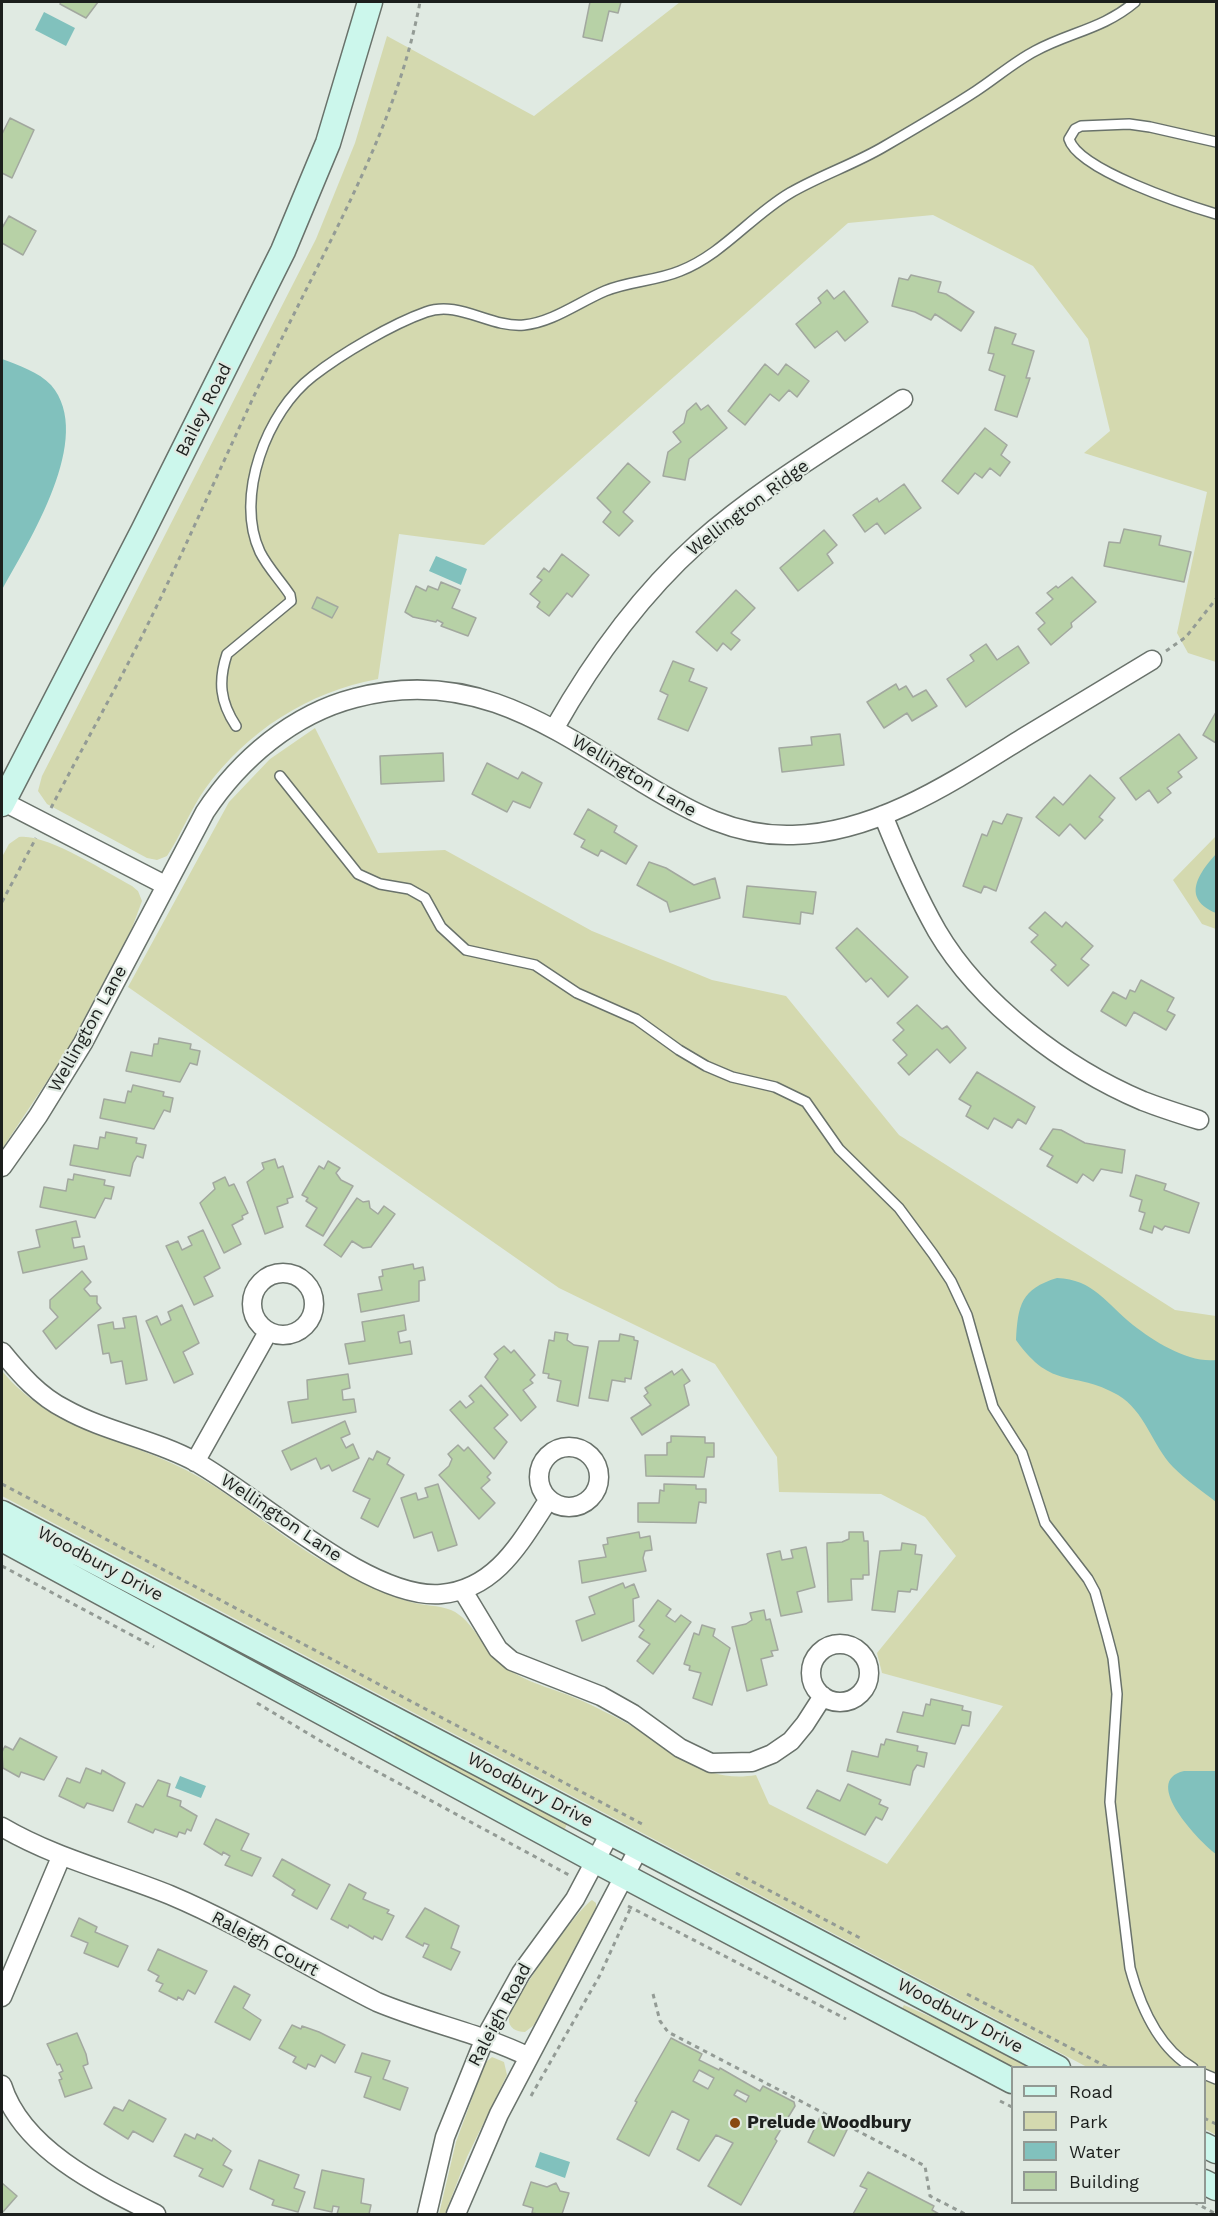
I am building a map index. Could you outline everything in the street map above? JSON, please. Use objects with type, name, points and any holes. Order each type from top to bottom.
[{"type":"main road","name":"Bailey Road","points":[[2,802],[143,531],[283,251],[328,143],[370,2]]},
{"type":"main road","name":"Woodbury Drive","points":[[2,1513],[610,1833],[643,1837],[1056,2066]]},
{"type":"main road","name":"Woodbury Drive","points":[[2,1539],[242,1666],[596,1861],[1011,2080]]},
{"type":"street","name":"Wellington Ridge","points":[[554,729],[609,642],[647,595],[682,558],[756,498],[903,399]]},
{"type":"street","name":"Wellington Lane","points":[[2,1167],[72,1062],[165,885],[205,812],[224,783],[255,753],[282,732],[337,703],[394,690],[444,691],[500,702],[554,729],[692,813],[738,830],[778,835],[815,834],[883,815],[987,761],[1152,660]]},
{"type":"street","points":[[2,802],[165,885]]},
{"type":"street","points":[[883,815],[909,878],[938,932],[992,999],[1032,1035],[1063,1058],[1143,1101],[1199,1120]]},
{"type":"street","points":[[195,1462],[268,1332]]},
{"type":"street","name":"Wellington Lane","points":[[2,1352],[27,1381],[64,1409],[153,1442],[195,1462],[262,1504],[299,1533],[358,1568],[410,1590],[440,1594],[463,1591],[477,1585],[505,1563],[549,1499]]},
{"type":"street","points":[[463,1591],[498,1649],[512,1661],[531,1671],[601,1696],[633,1714],[680,1748],[711,1763],[752,1762],[772,1754],[791,1742],[806,1724],[823,1696]]},
{"type":"street","name":"Raleigh Court","points":[[2,1827],[61,1857],[171,1896],[387,2007],[485,2038],[529,2057]]},
{"type":"street","name":"Raleigh Road","points":[[427,2214],[452,2116],[485,2038],[521,1972],[584,1883],[610,1833]]},
{"type":"street","points":[[456,2214],[484,2145],[625,1876],[643,1837]]},
{"type":"street","points":[[2,1997],[61,1857]]},
{"type":"street","points":[[2,2085],[16,2117],[43,2146],[73,2167],[156,2214]]},
{"type":"lane","points":[[236,726],[224,705],[221,693],[227,654],[291,601],[290,595],[260,551],[255,537],[252,516],[255,467],[275,422],[311,377],[388,330],[428,311],[442,309],[460,311],[507,325],[525,325],[544,320],[608,290],[677,272],[724,246],[789,194],[884,147],[976,91],[1029,54],[1050,43],[1101,25],[1135,2]]},
{"type":"lane","points":[[1216,142],[1129,124],[1081,126],[1075,129],[1069,140],[1076,152],[1122,178],[1156,194],[1216,214]]},
{"type":"lane","points":[[280,776],[358,873],[380,884],[393,885],[418,893],[431,906],[447,934],[466,950],[535,964],[577,993],[636,1019],[706,1066],[732,1077],[775,1087],[806,1101],[839,1149],[899,1208],[933,1254],[951,1281],[967,1315],[991,1401],[998,1417],[1022,1453],[1045,1523],[1077,1563],[1095,1592],[1116,1674],[1110,1802],[1130,1968],[1134,1984],[1161,2039],[1173,2053],[1192,2066]]},
{"type":"path","points":[[54,804],[146,628],[293,315],[352,198],[399,80],[420,2]]},
{"type":"path","points":[[1152,660],[1186,637],[1216,599]]},
{"type":"path","points":[[2,902],[35,840]]},
{"type":"path","points":[[2,1484],[643,1837]]},
{"type":"path","points":[[2,1566],[155,1648]]},
{"type":"path","points":[[256,1702],[324,1743],[584,1883]]},
{"type":"path","points":[[730,1871],[864,1941]]},
{"type":"path","points":[[613,1898],[850,2021]]},
{"type":"path","points":[[530,2097],[541,2082],[600,1975],[631,1907]]},
{"type":"path","points":[[653,1994],[660,2021],[668,2032],[925,2166],[930,2196],[965,2214]]},
{"type":"path","points":[[966,1994],[1107,2066]]},
{"type":"path","points":[[993,2096],[1011,2106]]},
{"type":"path","points":[[1198,2204],[1216,2214]]},
{"type":"green space","points":[[680,2],[1216,2],[1216,662],[1188,653],[1177,633],[1207,492],[1084,453],[1110,431],[1088,339],[1033,266],[933,215],[848,223],[484,545],[399,534],[378,679],[352,685],[304,704],[260,732],[240,749],[205,789],[167,856],[157,860],[147,858],[47,804],[38,791],[42,776],[316,239],[355,143],[387,36],[534,116]]},
{"type":"green space","points":[[315,728],[378,853],[445,850],[592,931],[712,980],[786,996],[899,1135],[1175,1310],[1216,1316],[1216,2135],[1206,2130],[1206,2066],[1085,2066],[2,1496],[2,1371],[22,1391],[65,1420],[186,1470],[224,1493],[295,1544],[352,1577],[381,1592],[401,1599],[451,1610],[466,1621],[496,1660],[513,1673],[616,1717],[681,1759],[709,1772],[723,1775],[756,1775],[769,1804],[887,1864],[1003,1706],[882,1673],[877,1653],[956,1556],[925,1517],[881,1494],[779,1492],[777,1457],[715,1364],[559,1288],[128,987],[229,802],[270,759]]},
{"type":"green space","points":[[1216,836],[1216,929],[1202,924],[1173,880]]},
{"type":"green space","points":[[19,837],[31,837],[44,841],[76,855],[132,886],[138,891],[142,901],[132,928],[67,1051],[2,1149],[2,857],[9,844]]},
{"type":"green space","points":[[397,1732],[554,1815],[567,1824],[564,1831],[394,1738]]},
{"type":"green space","points":[[592,1900],[596,1903],[596,1908],[534,2025],[525,2032],[514,2029],[509,2019],[520,1995],[560,1937]]},
{"type":"green space","points":[[904,2005],[983,2040],[1034,2066],[1011,2067],[901,2010]]},
{"type":"green space","points":[[492,2057],[504,2062],[507,2075],[467,2157],[445,2214],[439,2214],[456,2142],[485,2063]]},
{"type":"water","points":[[44,12],[75,28],[66,46],[35,30]]},
{"type":"water","points":[[2,359],[21,366],[51,385],[63,407],[66,432],[62,460],[53,489],[41,518],[2,590]]},
{"type":"water","points":[[436,556],[467,569],[461,585],[429,571]]},
{"type":"water","points":[[1216,854],[1216,913],[1199,901],[1196,886],[1203,870]]},
{"type":"water","points":[[1057,1278],[1070,1279],[1090,1288],[1133,1325],[1172,1350],[1194,1358],[1216,1360],[1216,1502],[1173,1467],[1159,1449],[1142,1419],[1127,1402],[1102,1387],[1064,1377],[1041,1367],[1016,1340],[1018,1317],[1024,1300],[1036,1287]]},
{"type":"water","points":[[1184,1771],[1216,1771],[1216,1854],[1187,1825],[1177,1812],[1171,1798],[1168,1786],[1172,1777]]},
{"type":"water","points":[[180,1776],[206,1786],[201,1798],[175,1788]]},
{"type":"water","points":[[540,2152],[570,2162],[565,2178],[535,2167]]},
{"type":"building","points":[[61,2],[98,2],[86,18],[60,4]]},
{"type":"building","points":[[590,2],[621,2],[618,13],[609,11],[602,41],[583,37]]},
{"type":"building","points":[[10,118],[34,130],[12,178],[2,173],[2,134]]},
{"type":"building","points":[[9,216],[36,231],[23,255],[2,243],[2,228]]},
{"type":"building","points":[[911,275],[941,282],[938,292],[946,294],[974,312],[961,331],[935,314],[931,320],[915,312],[892,306],[899,278],[908,280]]},
{"type":"building","points":[[827,290],[834,299],[844,291],[868,322],[845,341],[837,331],[815,348],[796,324],[821,303],[818,298]]},
{"type":"building","points":[[995,327],[1016,334],[1012,344],[1034,351],[1026,378],[1030,378],[1017,417],[995,410],[1005,376],[989,370],[994,354],[988,353]]},
{"type":"building","points":[[765,364],[778,375],[786,364],[809,381],[797,397],[789,390],[779,401],[770,394],[745,425],[728,411]]},
{"type":"building","points":[[696,403],[701,410],[708,405],[727,428],[689,459],[685,480],[663,476],[668,452],[681,442],[673,432],[684,423],[687,411]]},
{"type":"building","points":[[985,428],[1007,445],[1001,455],[1010,462],[1000,476],[990,468],[982,478],[975,473],[958,494],[942,481]]},
{"type":"building","points":[[628,463],[650,482],[623,512],[633,521],[619,536],[603,522],[611,512],[597,498]]},
{"type":"building","points":[[904,484],[921,508],[885,534],[877,523],[865,532],[853,515],[877,498],[879,502]]},
{"type":"building","points":[[1124,529],[1161,536],[1159,545],[1191,552],[1184,582],[1104,566],[1109,542],[1120,543]]},
{"type":"building","points":[[824,530],[837,545],[827,554],[833,563],[798,591],[780,568]]},
{"type":"building","points":[[562,554],[589,575],[572,597],[567,593],[549,616],[537,607],[540,602],[530,594],[542,580],[537,577],[544,568],[549,572]]},
{"type":"building","points":[[1072,577],[1096,602],[1071,623],[1072,627],[1051,645],[1038,629],[1045,623],[1036,613],[1053,599],[1047,593]]},
{"type":"building","points":[[441,582],[460,590],[452,608],[476,618],[468,636],[441,626],[443,623],[437,620],[436,622],[413,617],[405,612],[416,586],[426,591],[428,586],[438,590]]},
{"type":"building","points":[[736,590],[755,608],[731,633],[740,640],[731,650],[723,643],[717,651],[696,632]]},
{"type":"building","points":[[317,597],[338,607],[332,618],[312,608]]},
{"type":"building","points":[[986,644],[997,660],[1018,646],[1029,663],[966,707],[947,679],[974,661],[970,655]]},
{"type":"building","points":[[673,661],[694,669],[689,681],[707,688],[688,731],[658,719],[668,695],[660,691]]},
{"type":"building","points":[[896,684],[899,690],[906,686],[913,697],[926,690],[937,706],[912,721],[907,713],[884,728],[867,702]]},
{"type":"building","points":[[1216,712],[1216,743],[1203,735]]},
{"type":"building","points":[[840,734],[844,765],[782,772],[779,748],[812,745],[811,737]]},
{"type":"building","points":[[1179,734],[1197,758],[1178,772],[1182,777],[1167,788],[1171,793],[1158,803],[1149,790],[1136,800],[1120,778]]},
{"type":"building","points":[[443,753],[444,781],[381,784],[380,756]]},
{"type":"building","points":[[487,763],[518,779],[522,772],[542,783],[530,808],[513,801],[507,812],[472,794]]},
{"type":"building","points":[[1090,775],[1115,798],[1099,817],[1103,820],[1085,839],[1070,824],[1059,836],[1036,817],[1054,797],[1063,805]]},
{"type":"building","points":[[588,809],[617,826],[614,832],[637,846],[626,864],[601,850],[598,856],[581,847],[585,840],[574,834]]},
{"type":"building","points":[[1007,814],[1022,818],[996,891],[984,886],[981,893],[963,886],[982,834],[987,836],[993,821],[1002,824]]},
{"type":"building","points":[[649,862],[666,868],[694,885],[715,878],[720,898],[670,912],[667,902],[637,885]]},
{"type":"building","points":[[747,886],[816,892],[813,914],[801,912],[800,924],[743,917]]},
{"type":"building","points":[[1045,912],[1062,927],[1066,922],[1093,946],[1081,959],[1089,965],[1068,986],[1051,970],[1056,965],[1031,942],[1038,935],[1029,928]]},
{"type":"building","points":[[857,928],[908,977],[888,997],[871,978],[866,982],[836,948]]},
{"type":"building","points":[[1141,980],[1174,998],[1167,1011],[1175,1015],[1166,1030],[1134,1012],[1126,1026],[1101,1011],[1113,992],[1126,999],[1130,990],[1135,992]]},
{"type":"building","points":[[917,1005],[942,1029],[947,1026],[966,1048],[950,1063],[937,1049],[909,1075],[898,1063],[907,1055],[893,1040],[904,1030],[897,1023]]},
{"type":"building","points":[[159,1038],[191,1044],[190,1049],[200,1051],[197,1065],[190,1063],[180,1082],[126,1071],[131,1052],[152,1056],[154,1044],[158,1044]]},
{"type":"building","points":[[977,1072],[1035,1107],[1026,1124],[1018,1119],[1012,1128],[994,1118],[988,1129],[966,1116],[971,1106],[959,1099]]},
{"type":"building","points":[[133,1085],[164,1092],[163,1096],[173,1098],[170,1112],[164,1110],[154,1129],[100,1118],[104,1099],[125,1103],[128,1091],[131,1092]]},
{"type":"building","points":[[1053,1129],[1061,1130],[1085,1143],[1125,1150],[1122,1173],[1101,1169],[1093,1181],[1083,1174],[1077,1183],[1047,1166],[1053,1156],[1040,1149]]},
{"type":"building","points":[[106,1132],[137,1138],[136,1143],[146,1145],[143,1158],[137,1156],[133,1163],[130,1176],[70,1165],[74,1145],[98,1149],[100,1137],[105,1138]]},
{"type":"building","points":[[275,1159],[278,1168],[283,1166],[293,1197],[287,1199],[288,1203],[277,1207],[283,1227],[265,1234],[247,1182],[264,1169],[262,1163]]},
{"type":"building","points":[[328,1161],[340,1168],[336,1173],[341,1180],[353,1186],[323,1236],[306,1226],[317,1208],[306,1201],[308,1198],[302,1195],[319,1166],[324,1169]]},
{"type":"building","points":[[74,1174],[105,1180],[104,1185],[114,1187],[111,1199],[105,1198],[95,1218],[40,1207],[44,1187],[66,1191],[68,1179],[73,1180]]},
{"type":"building","points":[[1136,1175],[1166,1184],[1164,1190],[1199,1203],[1189,1233],[1165,1226],[1162,1230],[1154,1226],[1152,1233],[1140,1229],[1145,1213],[1139,1211],[1142,1200],[1130,1196]]},
{"type":"building","points":[[225,1177],[229,1186],[234,1184],[248,1213],[232,1225],[241,1244],[224,1253],[200,1203],[215,1189],[213,1183]]},
{"type":"building","points":[[357,1198],[363,1202],[369,1201],[370,1208],[378,1214],[384,1206],[395,1214],[371,1247],[363,1248],[352,1241],[341,1257],[324,1245]]},
{"type":"building","points":[[76,1221],[80,1237],[72,1238],[74,1248],[84,1246],[87,1259],[23,1273],[18,1252],[40,1247],[36,1230]]},
{"type":"building","points":[[203,1230],[220,1268],[204,1277],[213,1296],[194,1305],[166,1246],[178,1241],[182,1250],[192,1245],[188,1237]]},
{"type":"building","points":[[413,1264],[414,1269],[423,1267],[425,1280],[419,1281],[419,1301],[361,1312],[358,1294],[382,1290],[379,1277],[383,1276],[382,1270]]},
{"type":"building","points":[[82,1271],[91,1282],[84,1289],[90,1296],[97,1296],[97,1303],[101,1308],[56,1349],[43,1331],[58,1317],[50,1308],[50,1300]]},
{"type":"building","points":[[182,1305],[199,1343],[183,1352],[193,1374],[174,1383],[146,1321],[157,1316],[161,1325],[171,1320],[168,1312]]},
{"type":"building","points":[[404,1315],[406,1330],[398,1332],[400,1343],[410,1341],[412,1354],[349,1364],[345,1344],[365,1341],[362,1322]]},
{"type":"building","points":[[136,1316],[147,1380],[126,1384],[122,1361],[111,1363],[109,1353],[103,1354],[98,1325],[113,1322],[114,1329],[125,1328],[123,1318]]},
{"type":"building","points":[[555,1332],[568,1334],[567,1340],[574,1345],[588,1347],[578,1406],[557,1401],[561,1381],[548,1378],[549,1374],[543,1373],[549,1340],[554,1341]]},
{"type":"building","points":[[620,1334],[634,1337],[634,1340],[638,1341],[631,1379],[625,1378],[625,1382],[612,1380],[608,1401],[589,1398],[599,1341],[619,1341]]},
{"type":"building","points":[[504,1346],[511,1353],[514,1350],[535,1375],[530,1380],[533,1383],[523,1390],[536,1407],[521,1421],[485,1377],[498,1359],[494,1354]]},
{"type":"building","points":[[682,1369],[690,1381],[684,1385],[689,1405],[642,1435],[631,1418],[651,1405],[644,1396],[648,1393],[645,1388],[672,1371],[674,1375]]},
{"type":"building","points":[[348,1374],[350,1388],[342,1390],[343,1400],[354,1399],[356,1412],[292,1423],[288,1402],[308,1399],[307,1380]]},
{"type":"building","points":[[481,1385],[508,1415],[494,1428],[507,1442],[494,1459],[450,1410],[460,1401],[466,1408],[474,1402],[469,1396]]},
{"type":"building","points":[[345,1421],[350,1434],[341,1438],[346,1448],[353,1444],[359,1458],[332,1471],[329,1465],[321,1469],[316,1458],[291,1470],[282,1451]]},
{"type":"building","points":[[671,1436],[705,1437],[705,1443],[714,1443],[714,1457],[707,1457],[704,1477],[646,1476],[645,1455],[667,1455],[667,1443],[671,1442]]},
{"type":"building","points":[[458,1445],[464,1451],[468,1447],[491,1473],[487,1477],[490,1480],[481,1488],[495,1503],[479,1519],[439,1475],[449,1466],[452,1459],[448,1454]]},
{"type":"building","points":[[377,1451],[390,1458],[387,1464],[404,1475],[378,1527],[361,1518],[370,1499],[353,1491],[369,1458],[373,1460]]},
{"type":"building","points":[[438,1484],[457,1545],[438,1551],[432,1532],[414,1538],[401,1498],[416,1493],[418,1500],[428,1497],[425,1488]]},
{"type":"building","points":[[664,1484],[696,1485],[696,1489],[706,1489],[706,1503],[699,1502],[696,1523],[638,1522],[638,1503],[659,1503],[660,1490],[664,1491]]},
{"type":"building","points":[[639,1532],[640,1538],[650,1536],[652,1550],[645,1551],[643,1558],[646,1571],[582,1583],[579,1561],[606,1557],[603,1545],[608,1544],[607,1538]]},
{"type":"building","points":[[849,1532],[863,1532],[864,1541],[868,1541],[869,1575],[863,1575],[863,1579],[851,1579],[852,1600],[828,1602],[827,1543],[849,1539]]},
{"type":"building","points":[[902,1543],[916,1545],[915,1554],[922,1555],[917,1590],[898,1591],[895,1612],[872,1610],[880,1551],[901,1550]]},
{"type":"building","points":[[806,1547],[815,1587],[797,1592],[802,1612],[781,1616],[767,1554],[780,1551],[782,1560],[793,1558],[791,1550]]},
{"type":"building","points":[[623,1583],[625,1588],[634,1584],[639,1597],[633,1599],[634,1621],[582,1641],[576,1621],[595,1614],[589,1597]]},
{"type":"building","points":[[658,1600],[671,1609],[666,1616],[675,1622],[681,1615],[691,1622],[653,1674],[637,1661],[650,1644],[639,1637],[644,1630],[639,1626]]},
{"type":"building","points":[[764,1610],[766,1620],[770,1619],[778,1650],[771,1651],[773,1656],[761,1659],[767,1685],[747,1691],[732,1627],[752,1620],[750,1613]]},
{"type":"building","points":[[702,1625],[715,1629],[713,1636],[730,1648],[712,1705],[693,1698],[701,1673],[689,1670],[690,1666],[684,1664],[694,1633],[699,1635]]},
{"type":"building","points":[[931,1699],[963,1706],[962,1710],[971,1712],[969,1726],[962,1725],[955,1744],[897,1732],[903,1712],[923,1716],[926,1704],[930,1705]]},
{"type":"building","points":[[20,1738],[57,1757],[44,1780],[21,1772],[19,1777],[3,1768],[2,1752],[5,1746],[13,1750]]},
{"type":"building","points":[[886,1739],[918,1746],[917,1751],[927,1753],[924,1767],[917,1765],[913,1771],[910,1785],[847,1771],[852,1751],[878,1757],[881,1744],[884,1745]]},
{"type":"building","points":[[86,1768],[101,1774],[102,1770],[125,1783],[113,1811],[87,1803],[84,1808],[59,1796],[67,1778],[80,1783]]},
{"type":"building","points":[[158,1780],[170,1784],[167,1796],[181,1801],[180,1806],[197,1816],[191,1831],[187,1829],[185,1834],[179,1832],[177,1837],[155,1829],[153,1833],[128,1822],[136,1804],[143,1807]]},
{"type":"building","points":[[848,1784],[881,1800],[879,1804],[888,1808],[882,1820],[876,1817],[865,1835],[807,1808],[817,1790],[840,1801]]},
{"type":"building","points":[[216,1819],[249,1834],[241,1850],[261,1858],[252,1876],[225,1865],[230,1856],[223,1852],[222,1855],[204,1844]]},
{"type":"building","points":[[282,1859],[330,1885],[317,1909],[292,1895],[295,1890],[273,1876]]},
{"type":"building","points":[[349,1884],[366,1893],[363,1899],[389,1910],[387,1913],[394,1916],[382,1940],[374,1936],[373,1939],[349,1925],[348,1928],[331,1919]]},
{"type":"building","points":[[425,1908],[459,1926],[451,1948],[460,1952],[451,1970],[423,1957],[429,1945],[424,1943],[423,1946],[406,1937]]},
{"type":"building","points":[[79,1918],[97,1927],[95,1932],[128,1946],[118,1967],[84,1953],[88,1943],[71,1936]]},
{"type":"building","points":[[158,1949],[207,1971],[195,1994],[188,1990],[183,2000],[178,1997],[177,2000],[159,1991],[163,1984],[156,1981],[159,1976],[148,1970]]},
{"type":"building","points":[[234,1986],[250,1995],[243,2008],[261,2020],[250,2040],[215,2022]]},
{"type":"building","points":[[292,2025],[319,2032],[345,2045],[335,2063],[321,2055],[315,2067],[308,2064],[306,2069],[293,2062],[296,2057],[279,2048]]},
{"type":"building","points":[[77,2033],[86,2054],[88,2064],[83,2066],[92,2088],[65,2097],[59,2080],[62,2079],[59,2073],[63,2071],[60,2064],[57,2065],[47,2044]]},
{"type":"building","name":"Prelude Woodbury","points":[[671,2038],[702,2054],[699,2060],[719,2070],[720,2068],[760,2091],[763,2086],[794,2102],[795,2106],[741,2205],[708,2186],[733,2143],[716,2135],[699,2161],[677,2149],[689,2120],[672,2111],[649,2156],[617,2139],[637,2102],[635,2101]],"holes":[[[699,2070],[714,2078],[708,2089],[693,2081]],[[737,2090],[749,2096],[746,2102],[734,2095]]]},
{"type":"building","points":[[362,2053],[390,2061],[383,2079],[408,2088],[400,2110],[364,2097],[371,2077],[355,2072]]},
{"type":"building","points":[[129,2100],[166,2119],[153,2142],[133,2131],[128,2139],[104,2124],[114,2107],[123,2111]]},
{"type":"building","points":[[820,2117],[847,2130],[834,2156],[808,2142]]},
{"type":"building","points":[[185,2134],[195,2139],[197,2134],[212,2141],[213,2138],[231,2151],[223,2165],[232,2170],[223,2187],[199,2176],[203,2169],[174,2156]]},
{"type":"building","points":[[259,2160],[299,2175],[294,2188],[305,2192],[298,2212],[272,2205],[274,2200],[250,2189]]},
{"type":"building","points":[[322,2170],[364,2179],[361,2203],[371,2205],[369,2214],[337,2214],[339,2207],[333,2206],[332,2212],[314,2208]]},
{"type":"building","name":"Prelude Woodbury","points":[[868,2172],[934,2206],[932,2210],[939,2214],[853,2214],[867,2189],[860,2186]]},
{"type":"building","points":[[531,2182],[547,2187],[556,2183],[560,2191],[569,2193],[562,2214],[532,2213],[533,2208],[523,2205]]},
{"type":"building","points":[[2,2183],[17,2196],[2,2213]]},
{"type":"place","name":"Prelude Woodbury","points":[[735,2123]]}]
